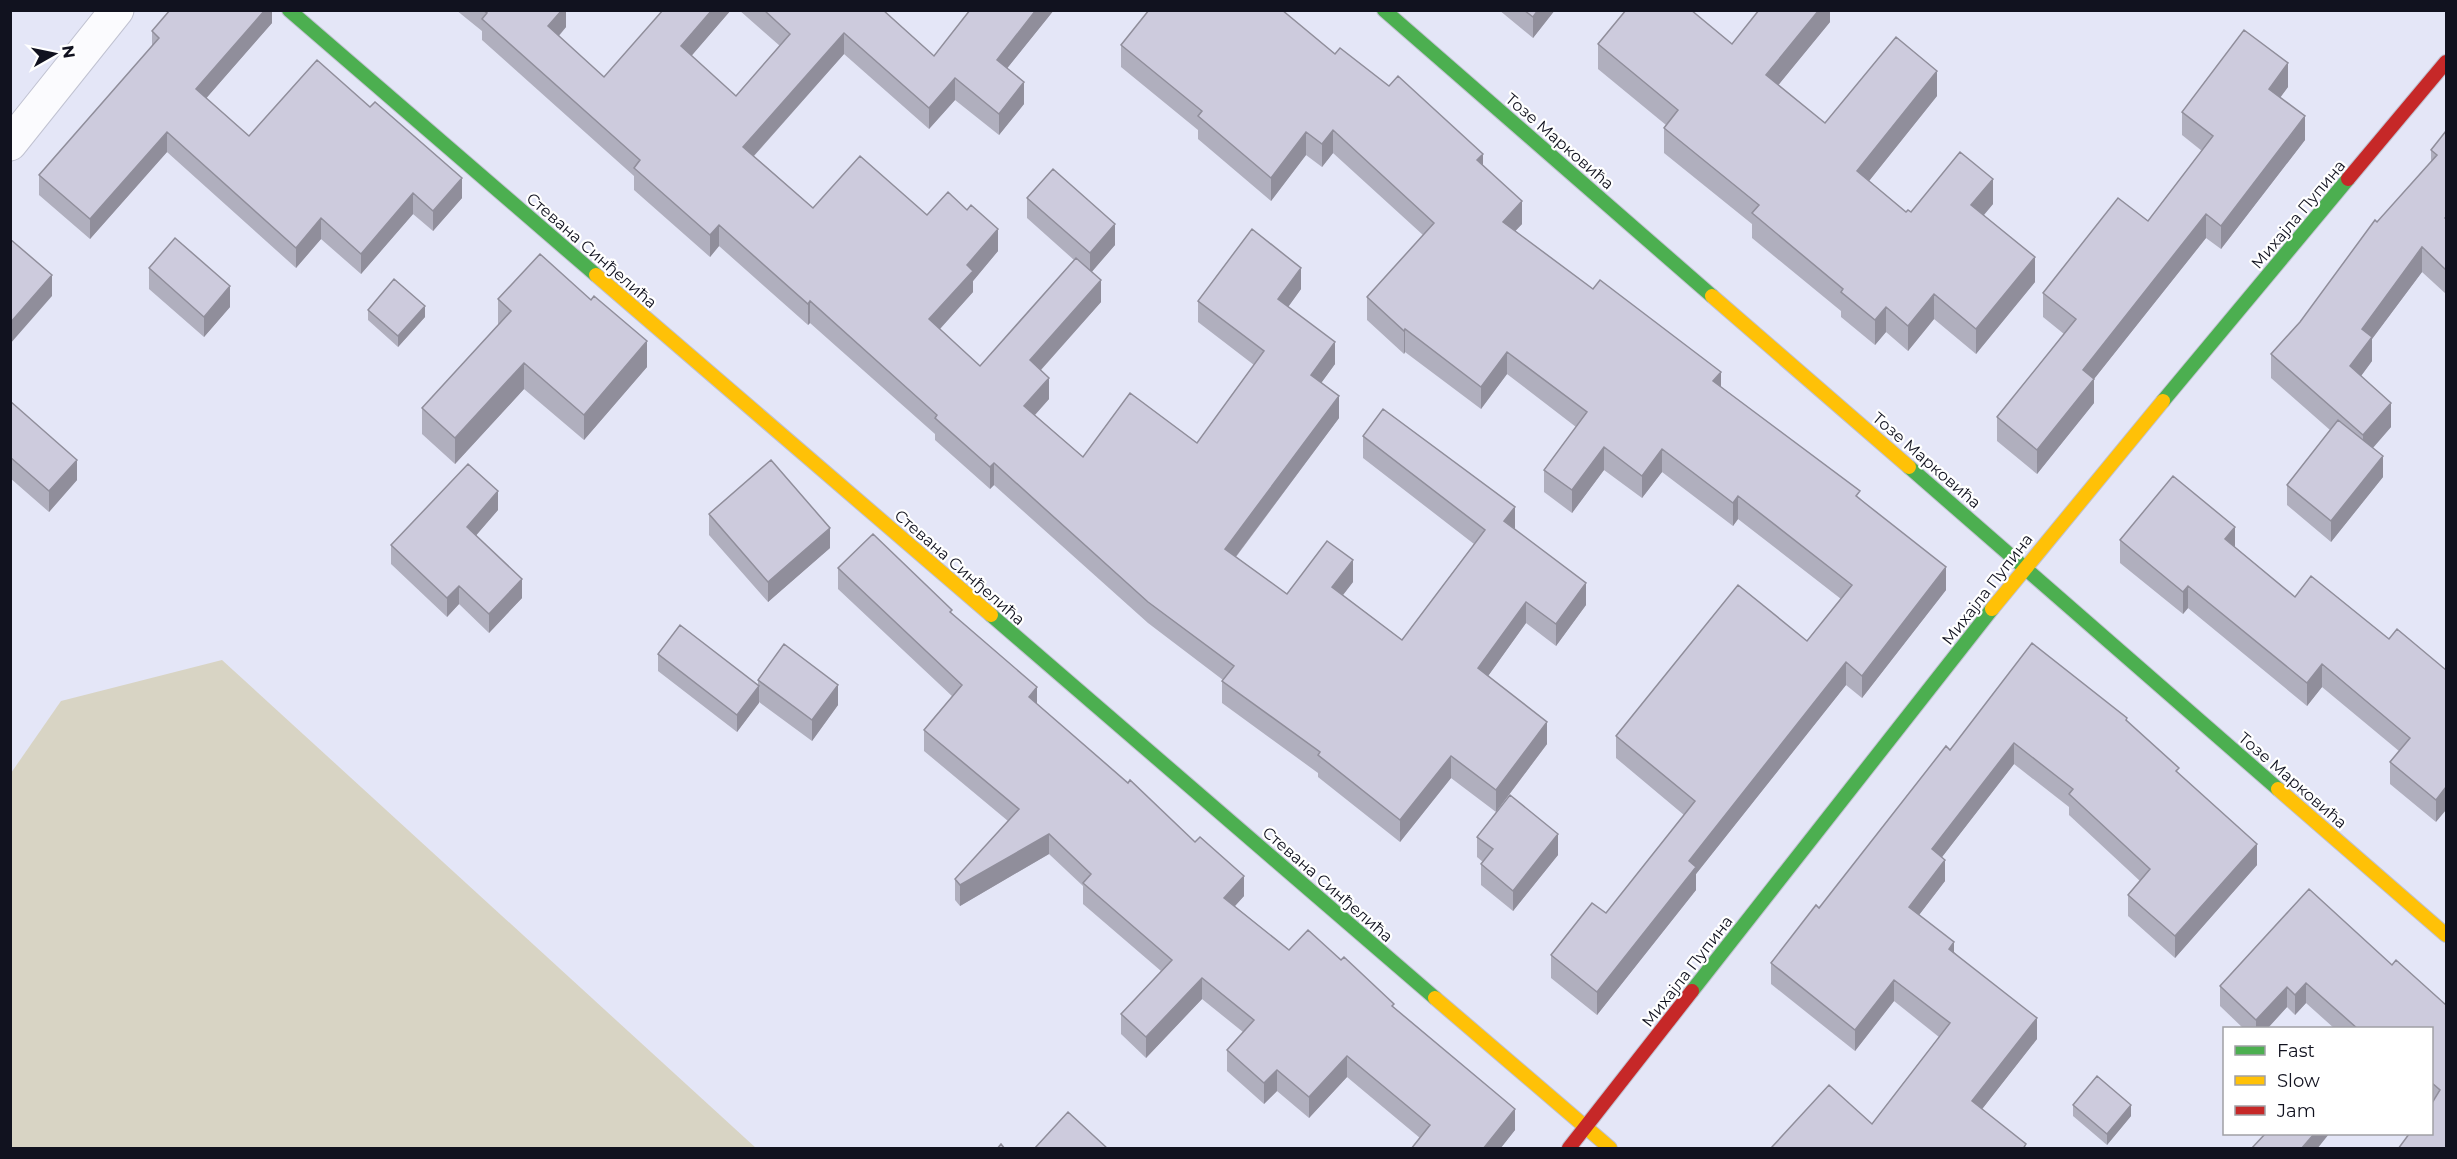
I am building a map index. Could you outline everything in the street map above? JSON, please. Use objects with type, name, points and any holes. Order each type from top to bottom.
[{"type":"street","points":[[10,144],[117,10]]},
{"type":"street","name":"Стевана Синђелића","points":[[289,10],[1610,1149]]},
{"type":"street","name":"Тозе Марковића","points":[[1384,10],[2446,936]]},
{"type":"street","name":"Михајла Пупина","points":[[1569,1149],[2025,567],[2446,62]]},
{"type":"shaded area","points":[[222,660],[756,1148],[11,1148],[11,773],[61,701]]},
{"type":"building","points":[[170,10],[265,10],[196,89],[249,136],[317,60],[370,107],[375,102],[462,178],[433,211],[413,193],[361,254],[321,218],[296,248],[167,132],[90,219],[39,175],[159,38],[152,31]]},
{"type":"building","points":[[483,10],[562,10],[548,26],[604,77],[663,10],[712,10],[681,46],[736,96],[790,34],[764,10],[883,10],[934,56],[970,10],[1036,10],[997,60],[1024,82],[999,114],[955,78],[929,108],[844,33],[743,147],[813,208],[860,156],[927,215],[948,192],[967,210],[971,205],[998,229],[967,265],[973,271],[929,319],[980,366],[1076,258],[1101,280],[1030,360],[1049,378],[1024,406],[1083,457],[1130,393],[1197,443],[1264,351],[1198,301],[1252,229],[1301,268],[1278,299],[1335,342],[1311,375],[1339,396],[1225,549],[1287,594],[1327,541],[1353,560],[1332,587],[1402,640],[1485,530],[1363,436],[1383,409],[1515,507],[1504,521],[1586,583],[1556,624],[1526,602],[1478,668],[1547,722],[1496,790],[1451,756],[1400,820],[1318,755],[1320,752],[1222,681],[1234,666],[1148,602],[994,463],[990,467],[935,418],[937,415],[810,301],[808,304],[719,225],[710,235],[634,168],[640,160],[482,19],[487,13]]},
{"type":"building","points":[[1149,10],[1282,10],[1335,54],[1340,48],[1389,86],[1398,76],[1483,154],[1477,160],[1522,201],[1503,222],[1593,289],[1600,280],[1721,372],[1713,381],[1860,491],[1856,496],[1946,567],[1862,676],[1846,662],[1689,861],[1696,867],[1597,992],[1551,955],[1592,903],[1606,913],[1695,801],[1616,736],[1738,585],[1807,641],[1852,585],[1738,496],[1733,503],[1662,449],[1642,476],[1604,447],[1572,490],[1544,470],[1587,412],[1507,352],[1481,387],[1405,329],[1404,331],[1367,297],[1434,223],[1333,130],[1322,144],[1306,132],[1271,178],[1198,116],[1202,111],[1121,45]]},
{"type":"building","points":[[1524,10],[1538,10],[1533,17]]},
{"type":"building","points":[[1626,10],[1691,10],[1732,44],[1759,10],[1819,10],[1766,75],[1825,123],[1896,37],[1937,71],[1857,171],[1906,212],[1908,210],[1911,212],[1960,152],[1993,179],[1971,205],[2035,257],[1976,329],[1934,294],[1908,326],[1886,307],[1875,320],[1841,292],[1843,289],[1752,213],[1759,205],[1664,128],[1678,110],[1598,44]]},
{"type":"building","points":[[2244,30],[2288,63],[2269,89],[2305,116],[2221,226],[2206,214],[2083,370],[2094,379],[2037,450],[1997,417],[2076,319],[2043,293],[2118,198],[2148,221],[2213,136],[2182,112]]},
{"type":"building","points":[[2446,131],[2446,270],[2422,247],[2362,329],[2372,337],[2350,366],[2391,403],[2363,435],[2271,354],[2300,322],[2375,220],[2377,222],[2437,155],[2431,150]]},
{"type":"building","points":[[1053,169],[1115,224],[1090,253],[1027,198]]},
{"type":"building","points":[[175,238],[230,286],[204,317],[149,268]]},
{"type":"building","points":[[10,239],[52,275],[10,323]]},
{"type":"building","points":[[540,254],[591,300],[594,296],[647,341],[584,415],[524,363],[455,438],[422,408],[511,311],[498,299]]},
{"type":"building","points":[[394,279],[425,306],[398,336],[368,310]]},
{"type":"building","points":[[10,401],[77,460],[49,491],[10,457]]},
{"type":"building","points":[[2338,420],[2383,456],[2331,521],[2287,485]]},
{"type":"building","points":[[771,460],[830,528],[768,582],[709,514]]},
{"type":"building","points":[[468,464],[498,491],[467,527],[522,579],[489,614],[459,586],[447,598],[391,545]]},
{"type":"building","points":[[2173,476],[2235,527],[2225,539],[2295,597],[2311,576],[2389,639],[2397,629],[2446,670],[2446,787],[2436,800],[2390,762],[2410,738],[2322,664],[2307,683],[2188,586],[2183,592],[2120,540]]},
{"type":"building","points":[[873,534],[952,610],[950,612],[1037,687],[1029,697],[1128,783],[1130,780],[1195,842],[1200,837],[1244,876],[1224,898],[1289,950],[1308,930],[1341,960],[1344,957],[1394,1004],[1392,1006],[1515,1109],[1483,1149],[1411,1149],[1430,1125],[1347,1056],[1309,1097],[1277,1070],[1264,1083],[1227,1050],[1254,1020],[1202,978],[1146,1037],[1121,1014],[1172,960],[1083,883],[1091,874],[1049,834],[960,885],[955,879],[1019,809],[924,730],[962,685],[838,568]]},
{"type":"building","points":[[680,625],[759,686],[737,715],[658,654]]},
{"type":"building","points":[[2032,643],[2127,718],[2126,720],[2179,768],[2176,771],[2257,844],[2175,936],[2128,895],[2150,869],[2069,794],[2073,789],[2014,743],[1932,849],[1945,860],[1909,907],[1954,942],[1949,949],[2037,1018],[1972,1101],[2026,1144],[2023,1149],[1773,1149],[1772,1147],[1829,1085],[1872,1124],[1950,1023],[1894,980],[1855,1030],[1771,963],[1816,905],[1819,908],[1946,746],[1950,750]]},
{"type":"building","points":[[784,644],[838,685],[812,720],[758,680]]},
{"type":"building","points":[[1510,795],[1558,834],[1513,891],[1481,864],[1493,849],[1477,837]]},
{"type":"building","points":[[2309,889],[2392,965],[2396,960],[2446,1005],[2446,1149],[2398,1149],[2408,1135],[2433,1135],[2433,1101],[2440,1090],[2433,1084],[2433,1027],[2356,1027],[2306,983],[2295,995],[2287,987],[2256,1020],[2220,986]]},
{"type":"building","points":[[2097,1076],[2131,1105],[2107,1134],[2073,1105]]},
{"type":"building","points":[[1068,1112],[1108,1149],[1034,1149]]},
{"type":"building","points":[[2264,1135],[2313,1135],[2301,1149],[2251,1149]]},
{"type":"traffic: fast","points":[[289,10],[596,275]]},
{"type":"traffic: fast","points":[[1384,10],[1712,296]]},
{"type":"traffic: fast","points":[[2163,401],[2348,179]]},
{"type":"traffic: fast","points":[[1909,467],[2278,789]]},
{"type":"traffic: fast","points":[[1692,991],[1992,609]]},
{"type":"traffic: fast","points":[[991,615],[1435,998]]},
{"type":"traffic: slow","points":[[596,275],[991,615]]},
{"type":"traffic: slow","points":[[1712,296],[1909,467]]},
{"type":"traffic: slow","points":[[1992,609],[2163,401]]},
{"type":"traffic: slow","points":[[2278,789],[2446,935]]},
{"type":"traffic: slow","points":[[1435,998],[1610,1148]]},
{"type":"traffic: jam","points":[[2348,179],[2446,62]]},
{"type":"traffic: jam","points":[[1569,1148],[1692,991]]}]
